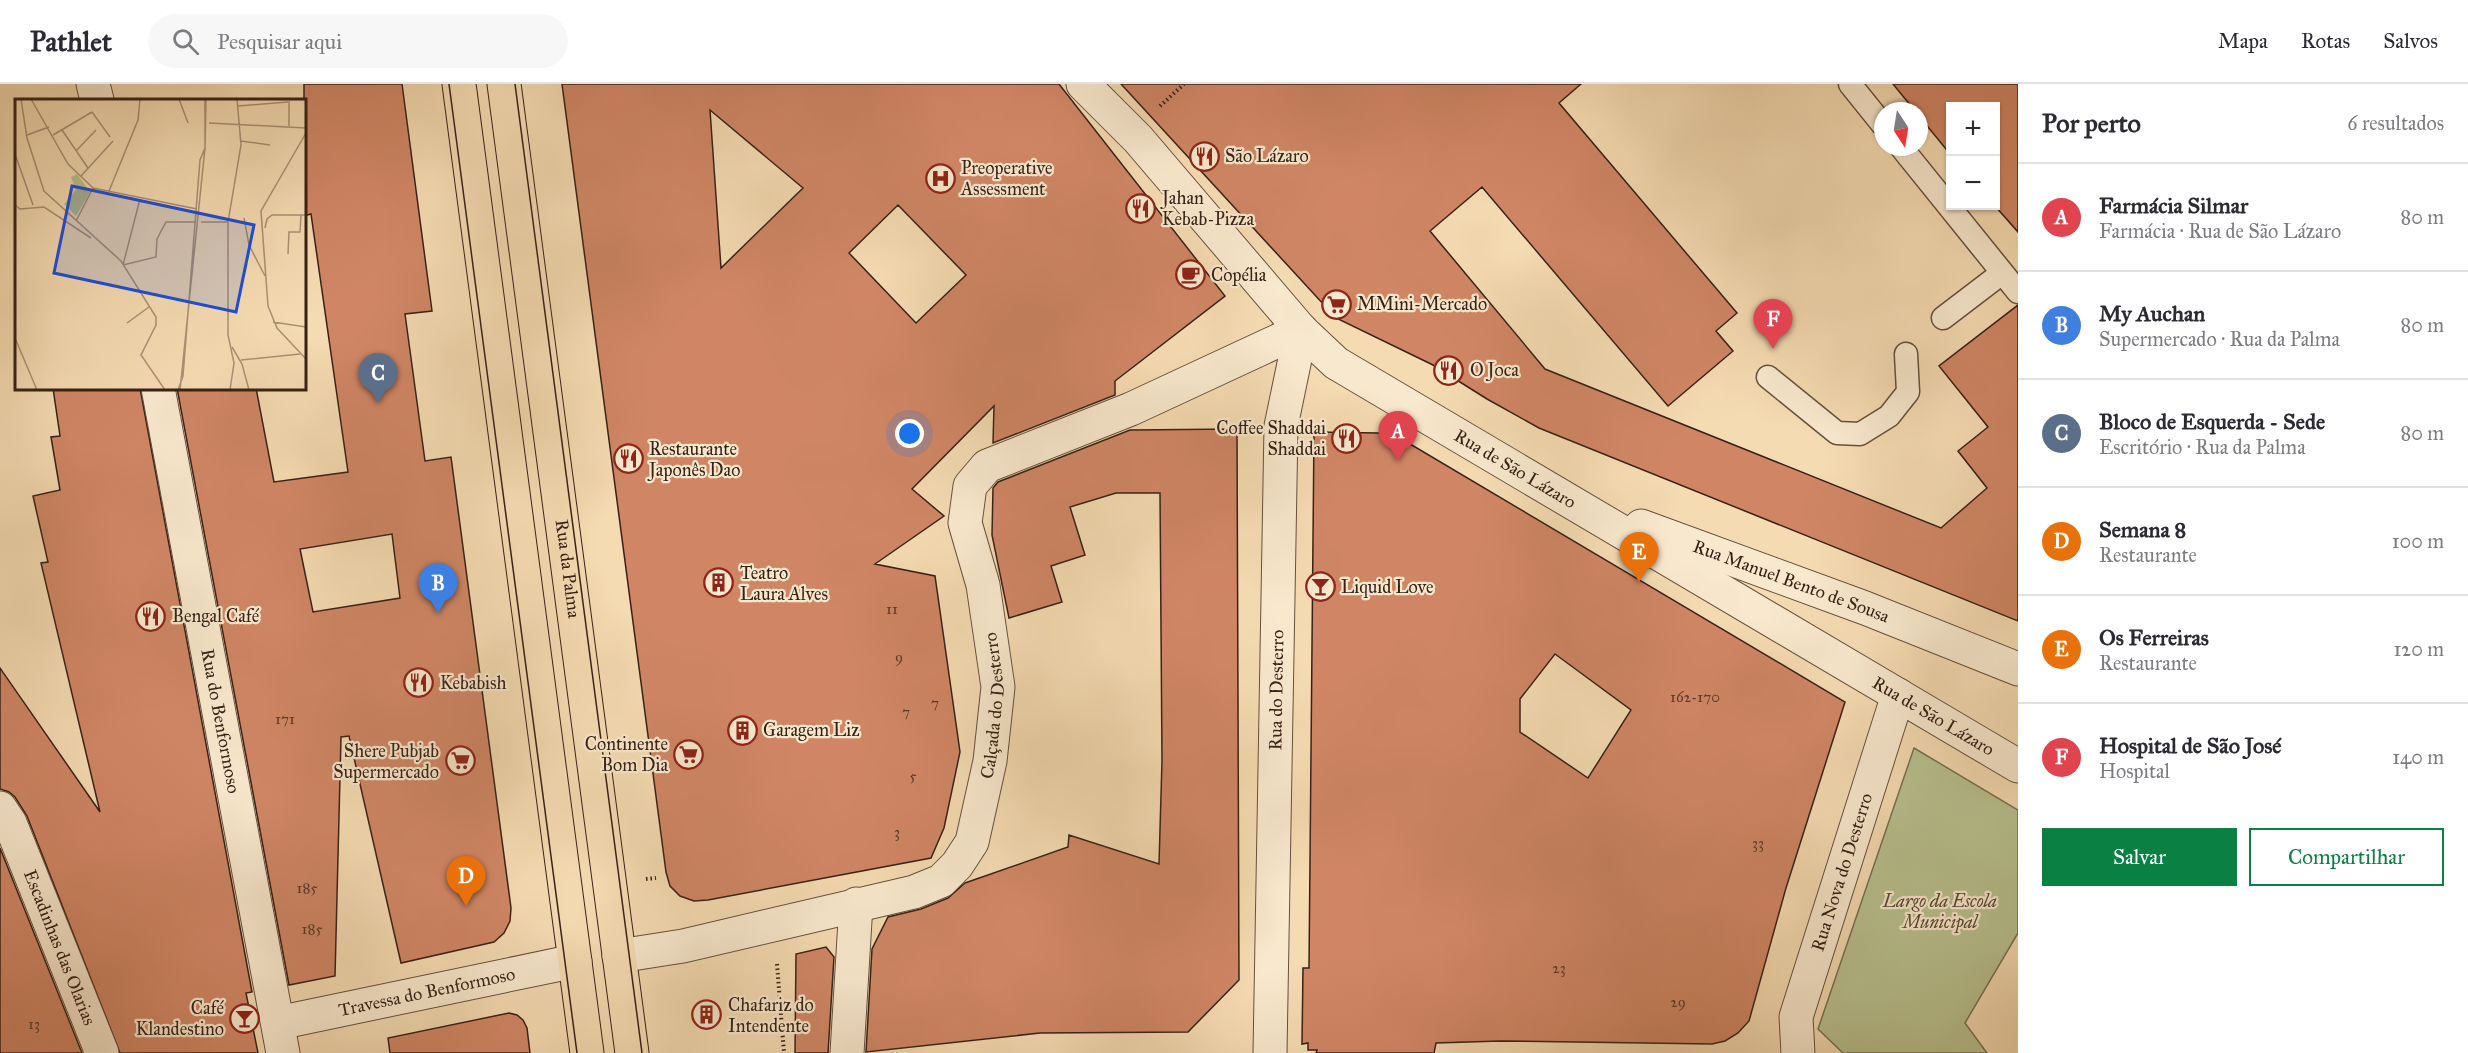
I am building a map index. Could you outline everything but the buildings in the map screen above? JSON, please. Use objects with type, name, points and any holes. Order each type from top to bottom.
[{"type":"main road","points":[[459,84],[586,1053]]},
{"type":"main road","name":"Rua da Palma","points":[[504,84],[632,1053]]},
{"type":"main road","points":[[575,961],[619,956]]},
{"type":"street","points":[[93,84],[97,99]]},
{"type":"street","name":"Rua de São Lázaro","points":[[1083,84],[1138,139],[1301,330],[1336,363],[2018,766]]},
{"type":"street","name":"Calçada do Desterro","points":[[619,956],[683,946],[914,892],[941,881],[957,865],[972,842],[990,760],[998,687],[983,585],[965,523],[970,486],[987,466],[1131,409],[1301,330]]},
{"type":"street","name":"Rua do Desterro","points":[[1270,1053],[1281,426],[1301,330]]},
{"type":"street","name":"Rua do Benformoso","points":[[158,390],[280,1038]]},
{"type":"street","name":"Rua Manuel Bento de Sousa","points":[[1565,498],[1865,608],[2018,669]]},
{"type":"street","name":"Rua Nova do Desterro","points":[[1798,1053],[1796,1017],[1898,695]]},
{"type":"street","name":"Escadinhas das Olarias","points":[[0,808],[10,823],[102,1053]]},
{"type":"street","points":[[847,1053],[856,904]]},
{"type":"street","name":"Travessa do Benformoso","points":[[280,1038],[575,961]]},
{"type":"lane","points":[[1850,84],[1874,114]]},
{"type":"lane","points":[[1907,156],[2018,292]]},
{"type":"lane","points":[[1943,318],[2002,273]]},
{"type":"lane","points":[[1768,377],[1837,433],[1860,434],[1889,416],[1908,392],[1906,354]]},
{"type":"path","points":[[776,960],[784,1053]]},
{"type":"green space","name":"Largo da Escola Municipal","points":[[1914,748],[2018,810],[2018,933],[1965,1023],[1987,1053],[1843,1053],[1818,1029]]},
{"type":"tram line","points":[[449,84],[577,1053]]},
{"type":"tram line","points":[[515,84],[642,1053]]},
{"type":"place","name":"São Lázaro","points":[[1204,156]]},
{"type":"place","name":"Preoperative Assessment","points":[[940,178]]},
{"type":"place","name":"Jahan Kebab-Pizza","points":[[1141,208]]},
{"type":"place","name":"Copélia","points":[[1190,275]]},
{"type":"place","name":"MMini-Mercado","points":[[1336,304]]},
{"type":"place","name":"Hospital de São José","points":[[1773,349]]},
{"type":"place","name":"O Joca","points":[[1449,370]]},
{"type":"place","name":"Bloco de Esquerda - Sede","points":[[378,403]]},
{"type":"place","name":"Coffee Shaddai Shaddai","points":[[1347,438]]},
{"type":"place","name":"Restaurante Japonês Dao","points":[[628,459]]},
{"type":"place","name":"Farmácia Silmar","points":[[1398,461]]},
{"type":"place","name":"Os Ferreiras","points":[[1639,582]]},
{"type":"place","name":"Teatro Laura Alves","points":[[719,583]]},
{"type":"place","name":"Liquid Love","points":[[1320,587]]},
{"type":"place","name":"My Auchan","points":[[438,613]]},
{"type":"place","name":"Bengal Café","points":[[151,616]]},
{"type":"place","name":"Kebabish","points":[[419,683]]},
{"type":"place","name":"Garagem Liz","points":[[742,730]]},
{"type":"place","name":"Continente Bom Dia","points":[[689,754]]},
{"type":"place","name":"Shere Pubjab Supermercado","points":[[460,761]]},
{"type":"place","name":"Semana 8","points":[[466,906]]},
{"type":"place","name":"Chafariz do Intendente","points":[[707,1015]]},
{"type":"place","name":"Café Klandestino","points":[[245,1018]]}]
